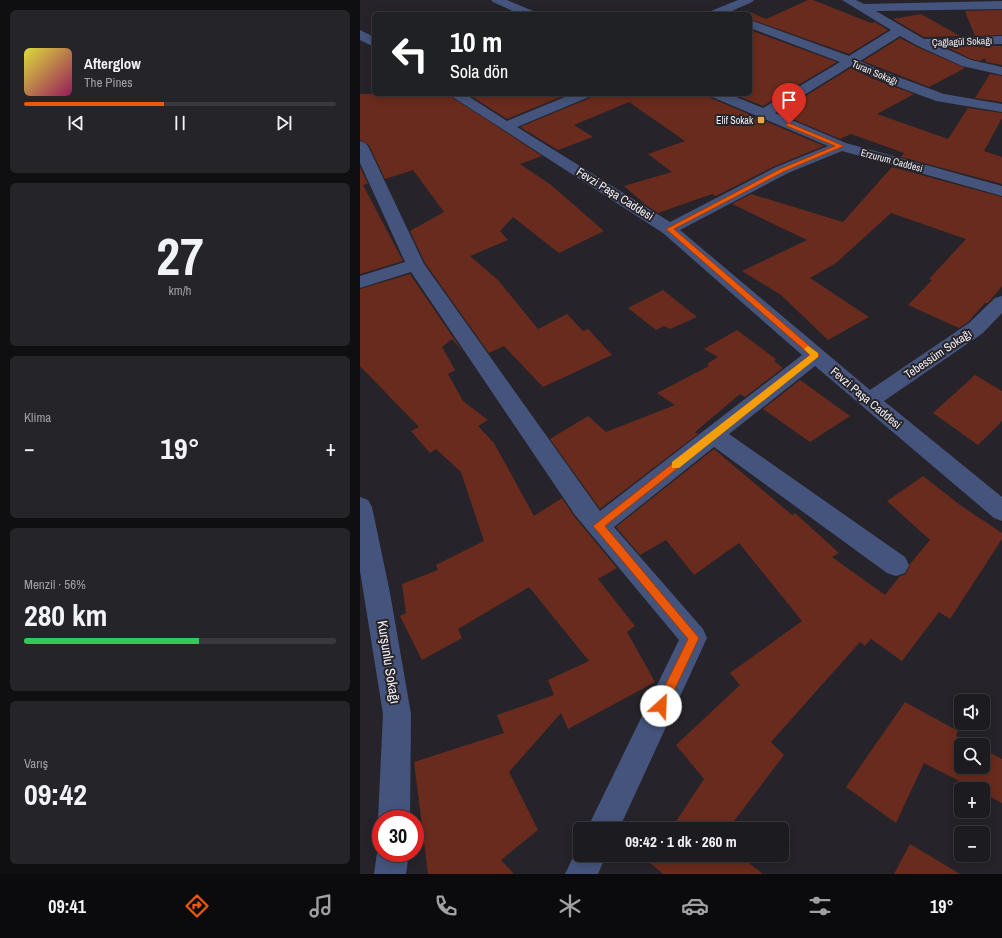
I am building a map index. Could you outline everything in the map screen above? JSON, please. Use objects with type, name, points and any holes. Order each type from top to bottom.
[{"type":"street","points":[[497,0],[524,12]]},
{"type":"street","points":[[722,12],[748,0]]},
{"type":"street","points":[[848,0],[922,43],[967,63],[1002,71]]},
{"type":"street","points":[[864,8],[1002,5]]},
{"type":"street","name":"Turan Sokağı","points":[[752,25],[850,61],[877,74],[941,98],[1002,108]]},
{"type":"street","points":[[764,114],[899,31]]},
{"type":"street","points":[[360,34],[372,42]]},
{"type":"street","name":"Çağlagül Sokağı","points":[[922,43],[1002,40]]},
{"type":"street","name":"Fevzi Paşa Caddesi","points":[[458,96],[669,229],[869,402],[1002,512]]},
{"type":"street","points":[[507,126],[579,96]]},
{"type":"street","name":"Erzurum Caddesi","points":[[722,96],[841,146],[1002,191]]},
{"type":"street","points":[[360,146],[415,265],[583,508],[694,638],[606,822]]},
{"type":"street","points":[[669,229],[782,170],[841,146]]},
{"type":"street","points":[[360,282],[415,265]]},
{"type":"street","name":"Tebessüm Sokağı","points":[[869,402],[976,328],[1002,302]]},
{"type":"street","points":[[598,526],[815,355]]},
{"type":"street","points":[[714,435],[896,565]]},
{"type":"street","name":"Kurşunlu Sokağı","points":[[360,507],[377,594],[397,714],[394,810]]},
{"type":"street","points":[[390,874],[392,862]]},
{"type":"street","points":[[582,874],[587,862]]},
{"type":"building","points":[[808,0],[813,0],[871,23],[875,22],[888,30],[849,54],[752,20],[752,13],[766,19]]},
{"type":"building","points":[[1002,10],[1002,35],[975,36],[965,11]]},
{"type":"building","points":[[921,14],[960,36],[924,37],[893,19]]},
{"type":"building","points":[[752,31],[837,62],[763,106],[738,96],[752,96]]},
{"type":"building","points":[[900,38],[965,68],[929,87],[863,61]]},
{"type":"building","points":[[945,46],[977,46],[981,48],[980,46],[1002,46],[1002,65],[986,62],[985,58],[980,61],[971,59]]},
{"type":"building","points":[[851,68],[871,78],[914,94],[877,114],[948,139],[968,108],[1002,113],[1002,118],[984,151],[1002,157],[1002,184],[901,157],[904,153],[851,134],[840,139],[778,113]]},
{"type":"building","points":[[990,74],[1002,76],[1002,102],[975,98]]},
{"type":"building","points":[[360,94],[372,94],[372,96],[450,96],[542,156],[520,164],[551,185],[604,231],[559,253],[513,217],[500,231],[508,240],[470,256],[498,280],[538,329],[567,314],[583,331],[588,329],[612,355],[543,387],[504,346],[489,353],[425,263],[410,231],[444,212],[413,170],[385,179],[369,145],[360,140]]},
{"type":"building","points":[[471,96],[563,96],[507,119]]},
{"type":"building","points":[[591,96],[710,96],[711,98],[824,146],[775,166],[716,196],[712,194],[658,213],[624,186],[672,172],[648,154],[685,141],[629,102],[574,125],[593,137],[558,150],[520,127],[590,98]]},
{"type":"building","points":[[360,167],[368,184],[363,185],[403,261],[360,274]]},
{"type":"building","points":[[892,167],[1002,197],[1002,286],[988,303],[985,303],[968,322],[959,328],[908,305],[932,280],[929,279],[966,239],[891,213],[836,263],[810,278],[869,317],[828,340],[781,295],[742,271],[807,240],[732,204],[751,194],[843,222]]},
{"type":"building","points":[[410,274],[463,352],[452,339],[442,347],[455,370],[448,374],[463,401],[488,420],[478,426],[494,443],[534,516],[562,498],[574,516],[617,568],[598,579],[635,626],[627,632],[655,682],[568,729],[561,713],[509,772],[538,830],[501,860],[514,874],[428,874],[424,842],[424,810],[420,810],[414,762],[504,733],[497,715],[554,695],[548,680],[589,661],[529,587],[458,629],[462,638],[422,660],[400,616],[406,613],[402,584],[438,570],[436,565],[484,541],[461,472],[436,449],[430,453],[411,431],[419,427],[360,366],[360,289]]},
{"type":"building","points":[[663,290],[697,317],[670,329],[664,326],[656,330],[628,308]]},
{"type":"building","points":[[737,330],[777,360],[774,361],[783,368],[745,397],[740,394],[695,432],[698,434],[600,509],[550,439],[588,416],[606,432],[675,405],[657,393],[709,366],[707,364],[718,357],[704,349]]},
{"type":"building","points":[[975,375],[1002,391],[1002,421],[978,445],[933,413]]},
{"type":"building","points":[[800,380],[850,416],[810,442],[763,409]]},
{"type":"building","points":[[714,449],[792,515],[795,513],[839,553],[832,557],[885,595],[900,576],[906,574],[910,564],[930,540],[887,501],[923,476],[960,505],[1002,533],[1002,539],[950,619],[939,612],[902,661],[871,639],[865,646],[860,642],[771,742],[784,755],[733,822],[676,822],[704,779],[676,745],[740,685],[730,673],[802,621],[739,543],[694,575],[666,540],[640,555],[616,527]]},
{"type":"building","points":[[905,702],[958,731],[956,736],[960,738],[954,738],[954,774],[990,774],[990,753],[1002,759],[1002,803],[990,797],[990,782],[961,782],[924,763],[896,823],[846,787]]},
{"type":"building","points":[[910,844],[960,874],[894,874]]},
{"type":"building","points":[[649,862],[747,862],[763,874],[663,874]]},
{"type":"slow traffic","points":[[675,465],[815,355],[808,349]]},
{"type":"place","name":"Elif Sokak","points":[[761,120]]},
{"type":"route","points":[[661,706],[694,638],[598,526],[815,355],[669,229],[782,170],[841,146],[789,124]]}]
